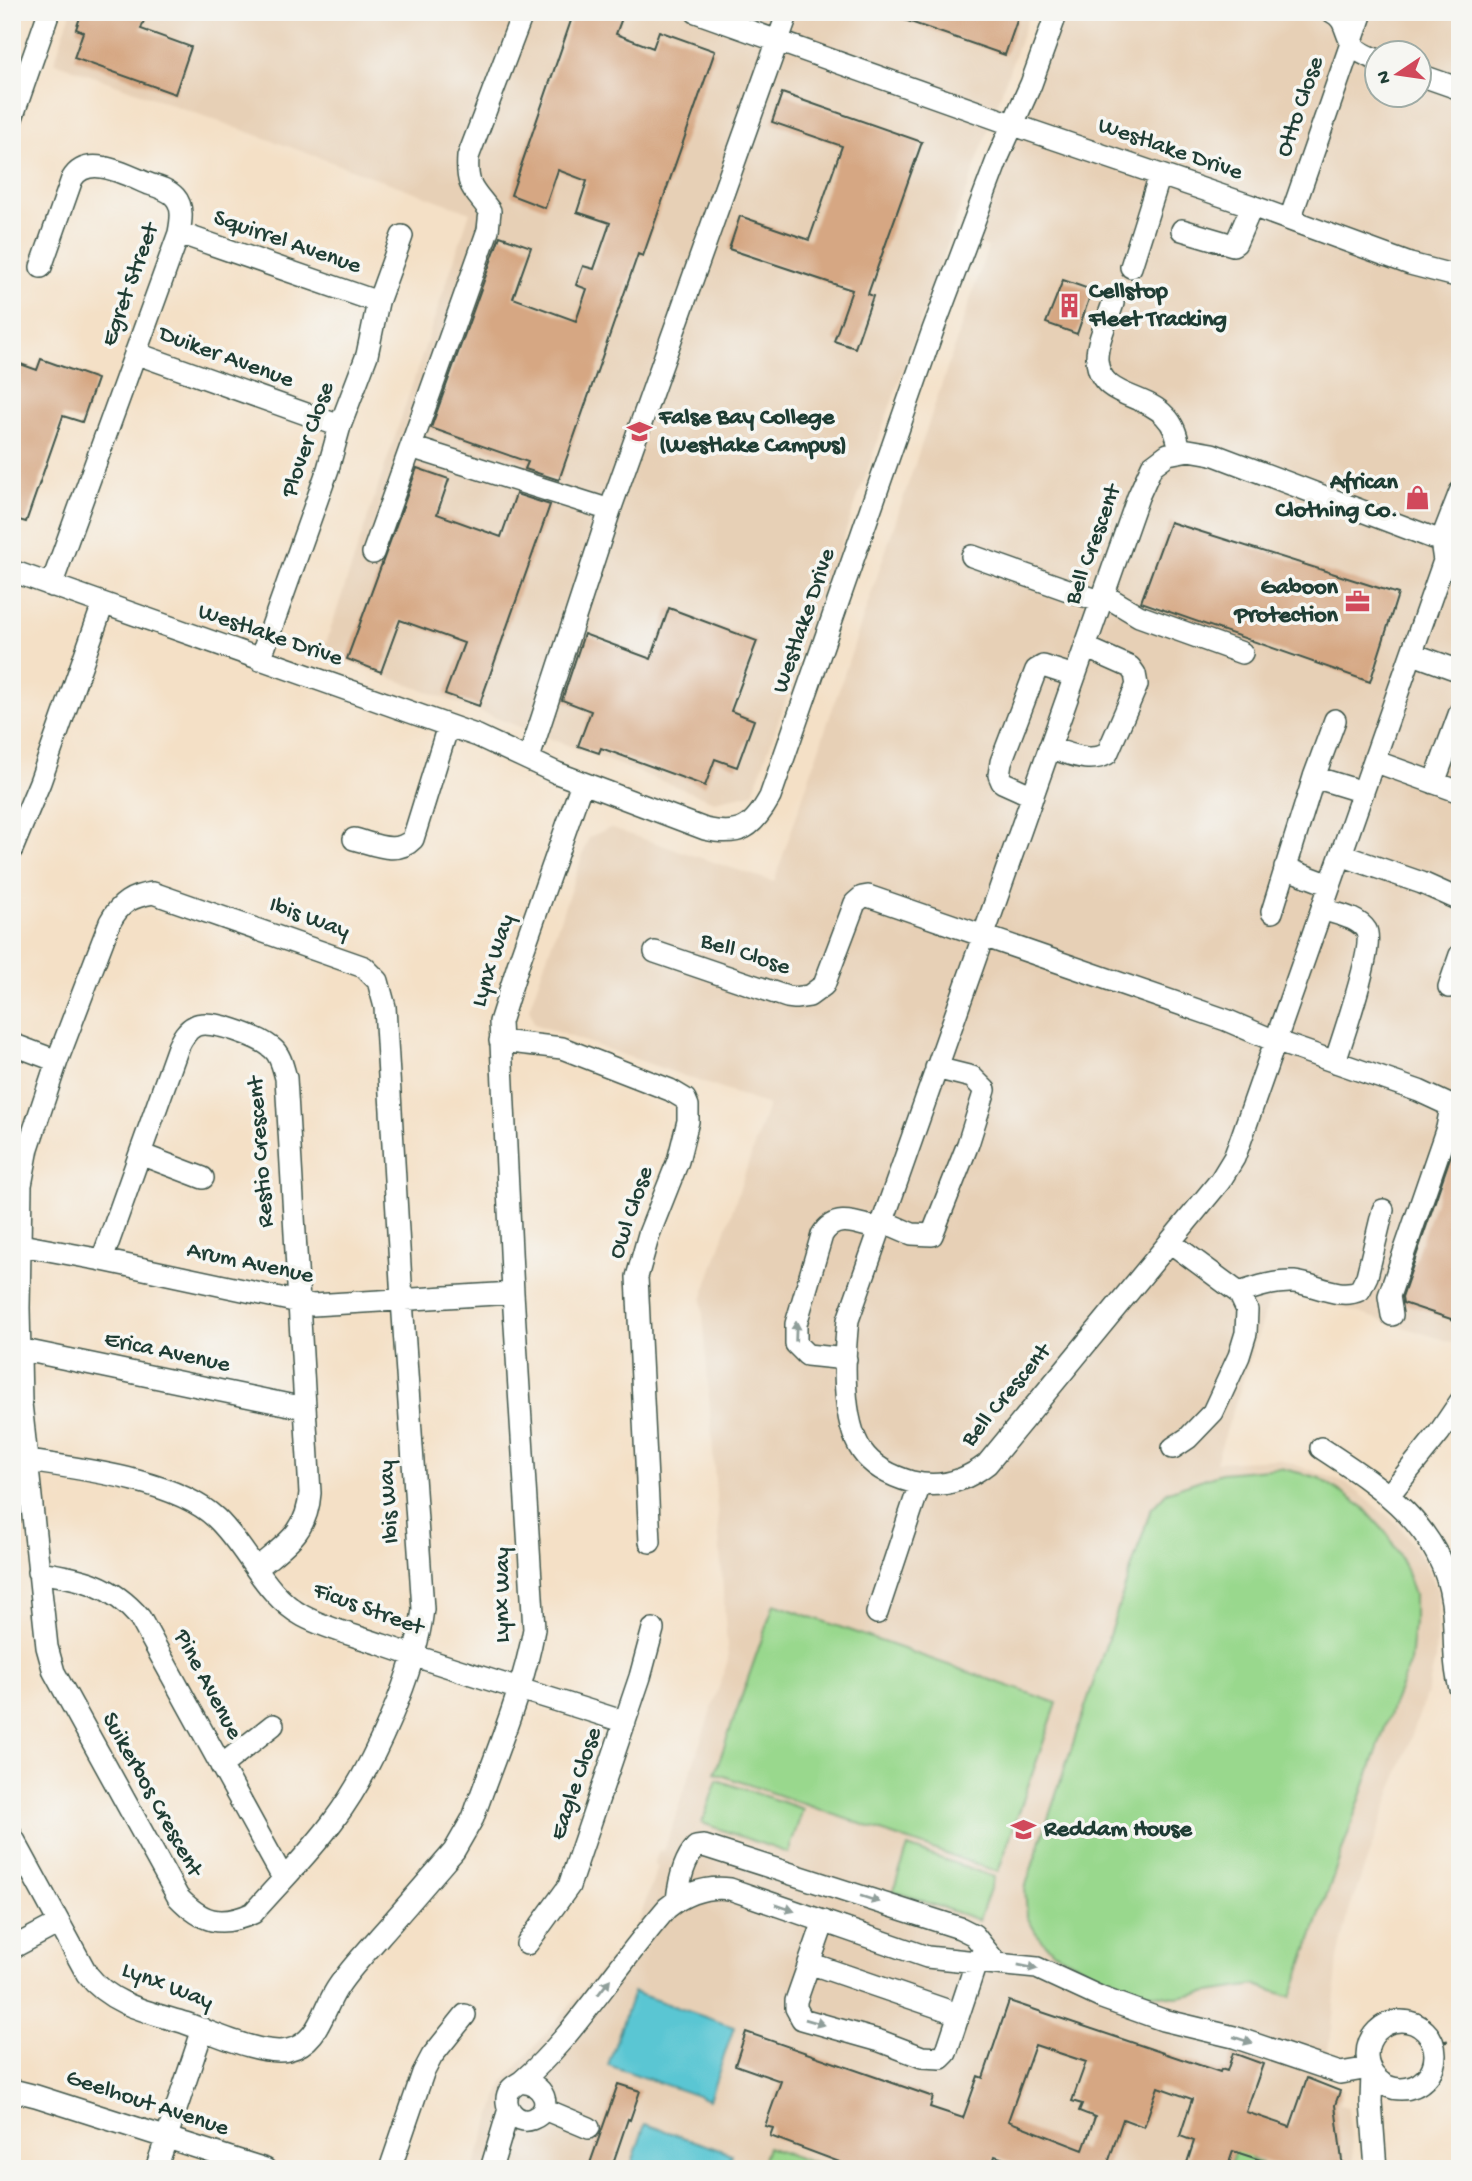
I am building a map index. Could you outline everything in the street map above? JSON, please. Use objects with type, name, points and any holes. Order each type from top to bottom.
[{"type":"street","points":[[12,118],[17,83],[49,12]]},
{"type":"street","points":[[373,553],[491,220],[490,211],[472,191],[468,182],[468,157],[523,12]]},
{"type":"street","points":[[695,12],[1014,125],[1057,12]]},
{"type":"street","points":[[529,758],[610,510],[788,12]]},
{"type":"street","points":[[1332,12],[1341,17],[1351,43],[1364,53]]},
{"type":"street","name":"Otto Close","points":[[1290,219],[1362,12]]},
{"type":"street","points":[[1434,80],[1460,89]]},
{"type":"street","name":"Westlake Drive","points":[[12,572],[497,743],[583,783],[705,830],[741,831],[760,816],[770,797],[937,317],[999,155],[1014,125],[1457,279]]},
{"type":"street","name":"Egret Street","points":[[41,267],[76,172],[103,167],[175,196],[181,212],[180,233],[51,586]]},
{"type":"street","points":[[1131,267],[1160,174]]},
{"type":"street","points":[[1182,230],[1233,245],[1252,206]]},
{"type":"street","name":"Squirrel Avenue","points":[[180,233],[378,302]]},
{"type":"street","name":"Plover Close","points":[[260,660],[328,469],[340,426],[368,355],[378,302],[402,236]]},
{"type":"street","points":[[1113,303],[1098,350],[1097,360],[1103,381],[1164,414],[1177,435],[1180,450],[1212,454],[1451,549]]},
{"type":"street","name":"Duiker Avenue","points":[[135,353],[340,426]]},
{"type":"street","points":[[411,447],[610,510]]},
{"type":"street","name":"Bell Crescent","points":[[1180,450],[1168,454],[1152,466],[1138,497],[851,1311],[846,1335],[848,1410],[856,1436],[864,1454],[891,1474],[920,1484],[940,1485],[960,1480],[986,1464],[1220,1181],[1234,1158],[1451,549],[1460,492]]},
{"type":"street","points":[[972,556],[1103,599],[1139,616],[1242,653]]},
{"type":"street","points":[[12,849],[40,782],[103,604]]},
{"type":"street","points":[[1049,747],[1086,759],[1098,759],[1107,754],[1137,685],[1135,674],[1130,667],[1085,647]]},
{"type":"street","points":[[1413,654],[1460,671]]},
{"type":"street","points":[[1033,796],[1002,782],[999,775],[1001,762],[1036,670],[1043,666],[1074,676]]},
{"type":"street","points":[[1434,783],[1460,712]]},
{"type":"street","points":[[1272,912],[1314,777],[1335,720]]},
{"type":"street","points":[[354,839],[394,849],[407,846],[413,839],[448,726]]},
{"type":"street","points":[[1374,761],[1460,792]]},
{"type":"street","points":[[1314,777],[1363,792]]},
{"type":"street","name":"Lynx Way","points":[[12,1836],[87,1974],[108,1996],[125,2004],[272,2050],[293,2049],[311,2038],[347,1974],[464,1836],[473,1818],[519,1688],[531,1650],[534,1629],[513,1293],[500,1022],[583,783]]},
{"type":"street","points":[[1341,855],[1422,883],[1460,900]]},
{"type":"street","points":[[1285,868],[1330,885]]},
{"type":"street","name":"Ibis Way","points":[[19,1460],[23,1170],[57,1061],[116,910],[126,901],[153,893],[338,957],[370,971],[378,981],[386,1007],[423,1609],[414,1656]]},
{"type":"street","name":"Bell Close","points":[[655,952],[774,993],[802,998],[815,993],[829,978],[858,899],[868,896],[983,935]]},
{"type":"street","points":[[1322,909],[1360,923],[1368,933],[1369,942],[1335,1062]]},
{"type":"street","points":[[983,935],[1226,1020],[1275,1041],[1419,1091],[1455,1108],[1389,1296],[1392,1315]]},
{"type":"street","points":[[1449,986],[1460,955]]},
{"type":"street","name":"Restio Crescent","points":[[102,1260],[178,1047],[188,1030],[198,1024],[208,1023],[232,1030],[274,1049],[286,1078],[310,1493],[309,1512],[298,1532],[256,1569]]},
{"type":"street","name":"Owl Close","points":[[500,1041],[562,1048],[670,1090],[685,1099],[688,1106],[685,1136],[649,1234],[637,1277],[650,1542]]},
{"type":"street","points":[[12,1044],[57,1061]]},
{"type":"street","points":[[846,1359],[807,1355],[796,1344],[796,1324],[822,1235],[836,1220],[932,1235],[968,1144],[985,1090],[972,1077],[936,1068]]},
{"type":"street","points":[[140,1154],[204,1178]]},
{"type":"street","points":[[1240,1293],[1283,1282],[1345,1294],[1360,1290],[1367,1276],[1383,1210]]},
{"type":"street","points":[[1170,1242],[1240,1293],[1247,1310],[1246,1333],[1226,1389],[1213,1412],[1200,1427],[1173,1448]]},
{"type":"street","name":"Arum Avenue","points":[[21,1245],[297,1303],[329,1305],[513,1293]]},
{"type":"street","name":"Erica Avenue","points":[[19,1349],[304,1408]]},
{"type":"street","points":[[1389,1495],[1439,1433],[1460,1402]]},
{"type":"street","points":[[1321,1448],[1389,1495],[1405,1509],[1426,1537],[1447,1580],[1460,1688]]},
{"type":"street","name":"Ficus Street","points":[[19,1460],[72,1467],[177,1493],[200,1505],[216,1518],[276,1595],[304,1617],[414,1656],[625,1722]]},
{"type":"street","name":"Suikerbos Crescent","points":[[19,1460],[38,1572],[47,1647],[54,1672],[178,1897],[203,1918],[221,1922],[238,1920],[253,1913],[334,1821],[354,1792],[391,1716],[414,1656]]},
{"type":"street","points":[[877,1613],[920,1484]]},
{"type":"street","name":"Pine Avenue","points":[[38,1572],[68,1576],[101,1586],[127,1602],[151,1634],[283,1878]]},
{"type":"street","name":"Eagle Close","points":[[527,1944],[569,1886],[625,1722],[653,1629]]},
{"type":"street","points":[[221,1766],[273,1725]]},
{"type":"street","points":[[677,1900],[688,1857],[696,1847],[704,1846],[960,1927],[974,1935],[986,1963]]},
{"type":"street","points":[[520,2083],[562,2040],[655,1922],[677,1900],[699,1890],[714,1887],[730,1889],[927,1957],[1037,1968],[1101,1998],[1151,2015],[1234,2037],[1340,2073],[1371,2071]]},
{"type":"street","points":[[824,1921],[796,2001],[796,2008],[802,2019],[880,2041],[922,2057],[936,2059],[946,2053],[958,2014],[986,1963]]},
{"type":"street","points":[[12,1948],[59,1923]]},
{"type":"street","points":[[809,1963],[958,2014]]},
{"type":"street","points":[[390,2169],[423,2073],[432,2056],[465,2015]]},
{"type":"street","points":[[1371,2071],[1384,2085],[1400,2089],[1416,2085],[1429,2075],[1435,2059],[1433,2043],[1424,2029],[1417,2025],[1394,2021],[1379,2028],[1370,2041],[1367,2057],[1371,2071],[1376,2169]]},
{"type":"street","points":[[156,2169],[203,2029]]},
{"type":"street","points":[[494,2162],[539,2109],[562,2040]]},
{"type":"street","points":[[494,2162],[509,2109],[507,2096],[514,2085],[526,2082],[538,2086],[539,2109]]},
{"type":"street","points":[[1373,2137],[1382,2109],[1395,2088]]},
{"type":"street","name":"Geelhout Avenue","points":[[12,2091],[36,2096],[265,2169]]},
{"type":"street","points":[[509,2109],[517,2118],[539,2109],[589,2129]]},
{"type":"path","points":[[1433,2043],[1460,2040]]},
{"type":"shaded area","name":"False Bay College (Westlake Campus)","points":[[71,12],[1030,12],[753,793],[714,801],[323,652],[470,212],[54,62]]},
{"type":"shaded area","points":[[1057,12],[1460,12],[1460,287],[1455,299],[1460,306],[1460,1345],[1274,1286],[1216,1462],[1279,1459],[1347,1483],[1400,1526],[1424,1561],[1438,1591],[1435,1660],[1428,1690],[1350,1908],[1338,1958],[1332,2029],[1319,2080],[1343,2089],[1339,2104],[1348,2108],[1355,2169],[473,2169],[503,2083],[636,1929],[658,1866],[654,1865],[659,1850],[664,1851],[728,1660],[702,1300],[768,1105],[534,1024],[529,1008],[589,837],[610,828],[774,882],[988,247],[967,239]]},
{"type":"green space","points":[[1280,1468],[1320,1478],[1363,1507],[1389,1536],[1406,1569],[1414,1595],[1410,1662],[1291,1997],[1256,1985],[1176,1997],[1154,1994],[1115,1983],[1053,1952],[1036,1933],[1027,1917],[1025,1888],[1151,1509],[1168,1491],[1221,1473]]},
{"type":"green space","points":[[774,1604],[1057,1703],[998,1872],[715,1773]]},
{"type":"green space","points":[[717,1780],[803,1809],[788,1853],[702,1823]]},
{"type":"green space","points":[[908,1847],[994,1877],[979,1920],[893,1891]]},
{"type":"green space","points":[[1237,2144],[1254,2150],[1251,2159],[1261,2163],[1259,2169],[1229,2169]]},
{"type":"green space","points":[[767,2147],[819,2165],[817,2169],[760,2169]]},
{"type":"water","points":[[633,1992],[734,2027],[709,2100],[608,2065]]},
{"type":"water","points":[[645,2124],[732,2154],[727,2169],[630,2169]]},
{"type":"building","points":[[82,12],[147,12],[141,29],[191,47],[175,94],[74,58],[83,32],[76,29]]},
{"type":"building","points":[[574,12],[605,12],[622,18],[616,34],[653,48],[659,31],[715,51],[643,256],[638,254],[559,480],[525,469],[528,462],[431,428],[500,236],[531,247],[513,298],[576,321],[587,289],[576,285],[583,266],[594,269],[610,223],[577,212],[587,181],[558,170],[545,208],[511,195]]},
{"type":"building","points":[[891,12],[1020,12],[1005,55],[890,15]]},
{"type":"building","points":[[782,93],[922,142],[868,294],[873,296],[855,348],[834,341],[852,290],[729,249],[740,216],[809,240],[842,146],[772,122]]},
{"type":"building","name":"Cellstop Fleet Tracking","points":[[1063,280],[1092,290],[1077,334],[1046,323]]},
{"type":"building","points":[[41,359],[97,379],[82,422],[63,416],[26,522],[12,518],[12,361],[37,370]]},
{"type":"building","points":[[417,468],[449,479],[437,514],[501,537],[516,494],[550,505],[479,706],[445,694],[464,643],[400,620],[381,672],[347,659]]},
{"type":"building","points":[[1170,522],[1398,594],[1370,682],[1141,602]]},
{"type":"building","points":[[669,608],[757,641],[731,711],[754,720],[737,767],[715,759],[705,786],[601,748],[599,753],[578,746],[591,711],[562,700],[584,634],[651,659]]},
{"type":"building","points":[[1453,1149],[1460,1151],[1460,1322],[1403,1303],[1402,1297]]},
{"type":"building","points":[[1009,2001],[1220,2072],[1221,2069],[1227,2071],[1233,2053],[1263,2064],[1246,2112],[1290,2127],[1307,2078],[1340,2091],[1335,2105],[1343,2169],[1275,2169],[1276,2165],[1233,2151],[1227,2169],[1185,2169],[1194,2141],[1180,2136],[1192,2099],[1158,2087],[1144,2127],[1123,2119],[1106,2169],[1034,2169],[995,2156],[991,2169],[858,2169],[770,2136],[773,2128],[765,2126],[781,2081],[735,2065],[746,2032],[933,2097],[930,2107],[963,2118],[978,2076],[983,2078]],"holes":[[[1035,2045],[1086,2062],[1072,2101],[1082,2104],[1079,2111],[1095,2117],[1083,2150],[1008,2121]]]},
{"type":"building","points":[[618,2084],[640,2091],[630,2120],[628,2119],[611,2169],[588,2169]]},
{"type":"place","name":"Cellstop Fleet Tracking","points":[[1069,306]]},
{"type":"place","name":"False Bay College (Westlake Campus)","points":[[639,432]]},
{"type":"place","name":"African Clothing Co.","points":[[1418,497]]},
{"type":"place","name":"Gaboon Protection","points":[[1358,602]]},
{"type":"place","name":"Reddam House","points":[[1024,1830]]}]
